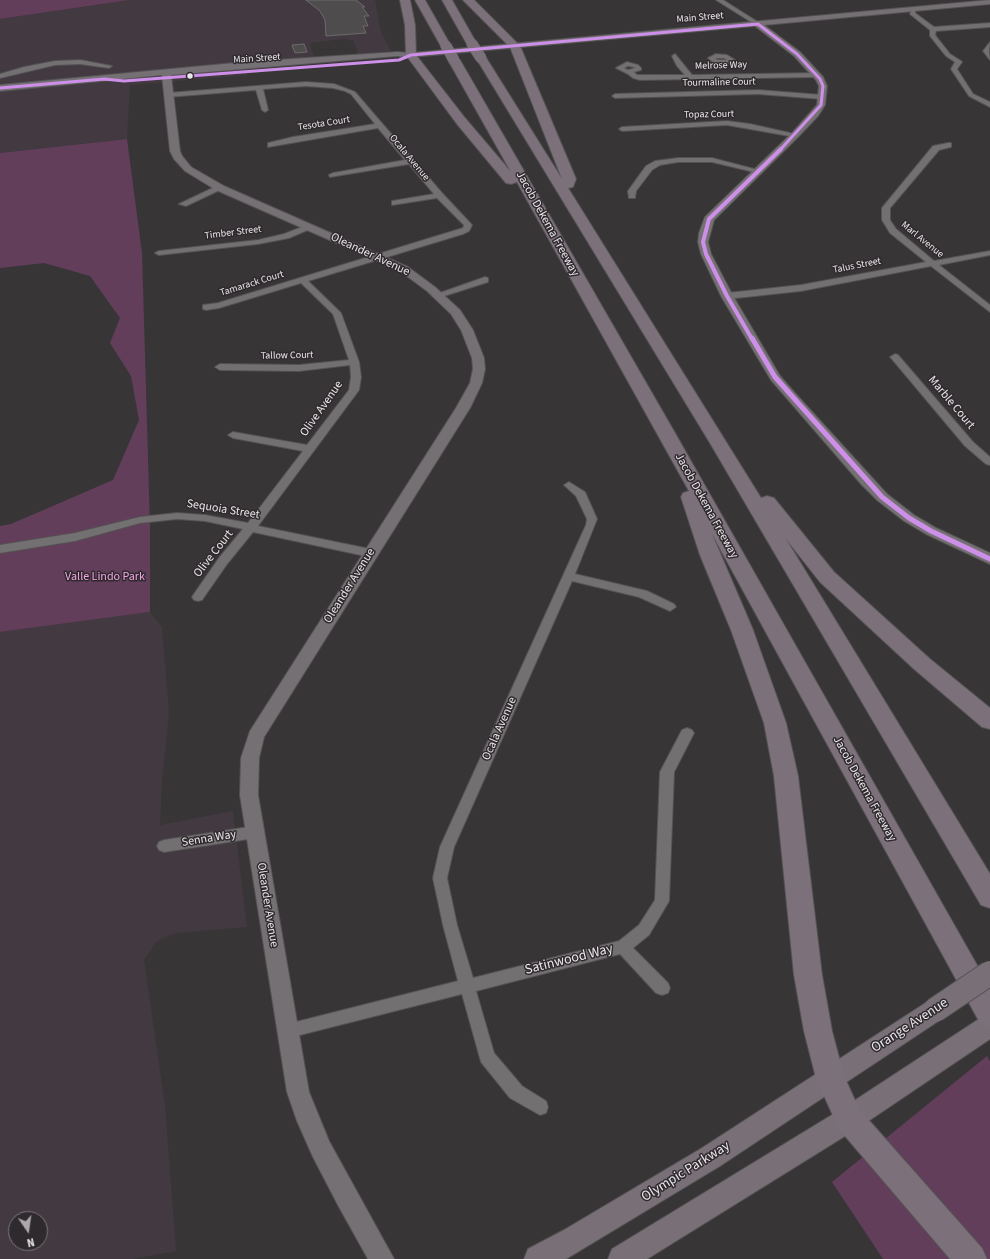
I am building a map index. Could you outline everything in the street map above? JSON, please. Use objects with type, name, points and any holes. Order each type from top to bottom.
[{"type":"highway","points":[[405,0],[410,25],[411,55],[461,121],[543,218]]},
{"type":"highway","name":"Jacob Dekema Freeway","points":[[420,0],[666,433],[990,1014]]},
{"type":"highway","points":[[447,0],[472,44],[719,443],[990,897]]},
{"type":"highway","points":[[468,0],[515,46],[569,179],[567,197]]},
{"type":"highway","points":[[666,433],[710,556],[742,630],[775,723],[786,776],[808,975],[818,1031],[830,1078],[849,1119],[971,1259]]},
{"type":"highway","points":[[719,443],[827,576],[922,664],[990,721]]},
{"type":"main road","name":"Orange Avenue","points":[[830,1078],[990,973]]},
{"type":"main road","points":[[622,1259],[849,1119],[990,1025]]},
{"type":"main road","name":"Olympic Parkway","points":[[538,1259],[579,1237],[698,1165],[830,1078]]},
{"type":"street","points":[[719,0],[758,24],[797,54],[816,75],[823,86],[822,97],[817,112],[709,219],[704,229],[703,242],[706,254],[727,296],[781,385],[882,497],[909,518],[930,531],[990,559]]},
{"type":"street","points":[[929,0],[931,4],[939,7]]},
{"type":"street","name":"Main Street","points":[[0,88],[104,79],[124,81],[166,74],[245,68],[399,60],[411,55],[990,2]]},
{"type":"street","points":[[914,9],[912,13],[933,29],[990,25]]},
{"type":"street","points":[[933,29],[932,35],[948,55],[959,62],[954,69],[971,95],[990,104]]},
{"type":"street","points":[[990,44],[986,51],[990,58]]},
{"type":"street","points":[[675,56],[680,66],[690,78]]},
{"type":"street","points":[[0,76],[31,67],[55,63],[80,62],[109,66]]},
{"type":"street","points":[[722,63],[731,76]]},
{"type":"street","name":"Melrose Way","points":[[630,72],[635,77],[640,78],[816,75]]},
{"type":"street","name":"Oleander Avenue","points":[[166,74],[175,151],[177,157],[195,175],[220,188],[404,269],[438,295],[456,312],[467,330],[478,358],[479,369],[476,383],[462,408],[256,736],[250,758],[249,795],[298,1092],[308,1121],[347,1200],[382,1259]]},
{"type":"street","name":"Ocala Avenue","points":[[259,87],[306,84],[339,87],[352,93],[381,125],[439,195],[468,225],[466,229],[460,232]]},
{"type":"street","points":[[168,94],[259,87],[265,110]]},
{"type":"street","name":"Tourmaline Court","points":[[615,96],[758,92],[822,97]]},
{"type":"street","name":"Topaz Court","points":[[622,128],[727,123],[795,135]]},
{"type":"street","name":"Tesota Court","points":[[271,145],[293,139],[381,125]]},
{"type":"street","name":"Marl Avenue","points":[[948,145],[936,148],[886,208],[886,220],[893,231],[990,310]]},
{"type":"street","points":[[632,196],[632,192],[648,168],[658,163],[696,159],[712,160],[758,171]]},
{"type":"street","points":[[333,175],[411,161]]},
{"type":"street","points":[[183,204],[220,188]]},
{"type":"street","points":[[395,203],[439,195]]},
{"type":"street","name":"Timber Street","points":[[159,253],[258,242],[286,236],[307,227]]},
{"type":"street","name":"Tamarack Court","points":[[206,307],[219,305],[460,232]]},
{"type":"street","name":"Talus Street","points":[[727,296],[801,288],[990,252]]},
{"type":"street","name":"Olive Avenue","points":[[251,527],[354,390],[356,377],[354,362],[337,313],[303,280]]},
{"type":"street","points":[[438,295],[485,280]]},
{"type":"street","name":"Marble Court","points":[[895,357],[964,440],[983,458],[990,462]]},
{"type":"street","name":"Tallow Court","points":[[220,367],[300,368],[354,362]]},
{"type":"street","points":[[233,435],[310,449]]},
{"type":"street","name":"Ocala Avenue","points":[[540,1107],[516,1092],[487,1057],[466,986],[444,901],[440,878],[447,847],[591,525],[592,519],[581,494],[569,485]]},
{"type":"street","name":"Sequoia Street","points":[[0,548],[68,538],[140,520],[167,517],[204,518],[370,554]]},
{"type":"street","name":"Olive Court","points":[[198,597],[223,561],[233,551],[251,527]]},
{"type":"street","points":[[569,576],[643,594],[670,607]]},
{"type":"street","name":"Satinwood Way","points":[[288,1032],[623,947],[644,930],[662,901],[667,772],[687,733]]},
{"type":"street","name":"Senna Way","points":[[164,846],[255,832]]},
{"type":"street","points":[[623,947],[662,988]]},
{"type":"shaded area","points":[[129,0],[375,0],[381,32],[391,51],[358,54],[354,41],[343,39],[310,43],[314,57],[250,60],[247,75],[130,85],[127,139],[0,153],[0,19]]},
{"type":"shaded area","points":[[150,612],[162,627],[169,712],[162,781],[160,825],[233,811],[247,927],[175,933],[157,941],[144,960],[165,1105],[176,1251],[133,1259],[0,1259],[0,632]]},
{"type":"green space","points":[[0,0],[129,0],[0,19]]},
{"type":"green space","name":"Valle Lindo Park","points":[[127,139],[142,253],[150,526],[150,612],[0,632],[0,526],[11,524],[113,480],[139,420],[131,376],[110,343],[120,318],[90,276],[44,263],[0,268],[0,153]]},
{"type":"green space","points":[[987,1056],[990,1061],[990,1259],[883,1259],[832,1182]]},
{"type":"building","points":[[306,0],[356,0],[365,7],[362,7],[369,16],[364,16],[368,26],[363,26],[366,33],[326,36],[325,20],[320,11]]},
{"type":"building","points":[[304,44],[307,52],[295,53],[292,45]]},
{"type":"transit line","points":[[758,24],[797,54],[820,79],[823,86],[821,105],[795,135],[709,219],[703,242],[706,254],[727,296],[775,377],[866,481],[882,497],[909,518],[931,531],[990,559]]},
{"type":"transit line","points":[[0,88],[104,79],[124,81],[399,60],[411,55],[758,24]]}]
